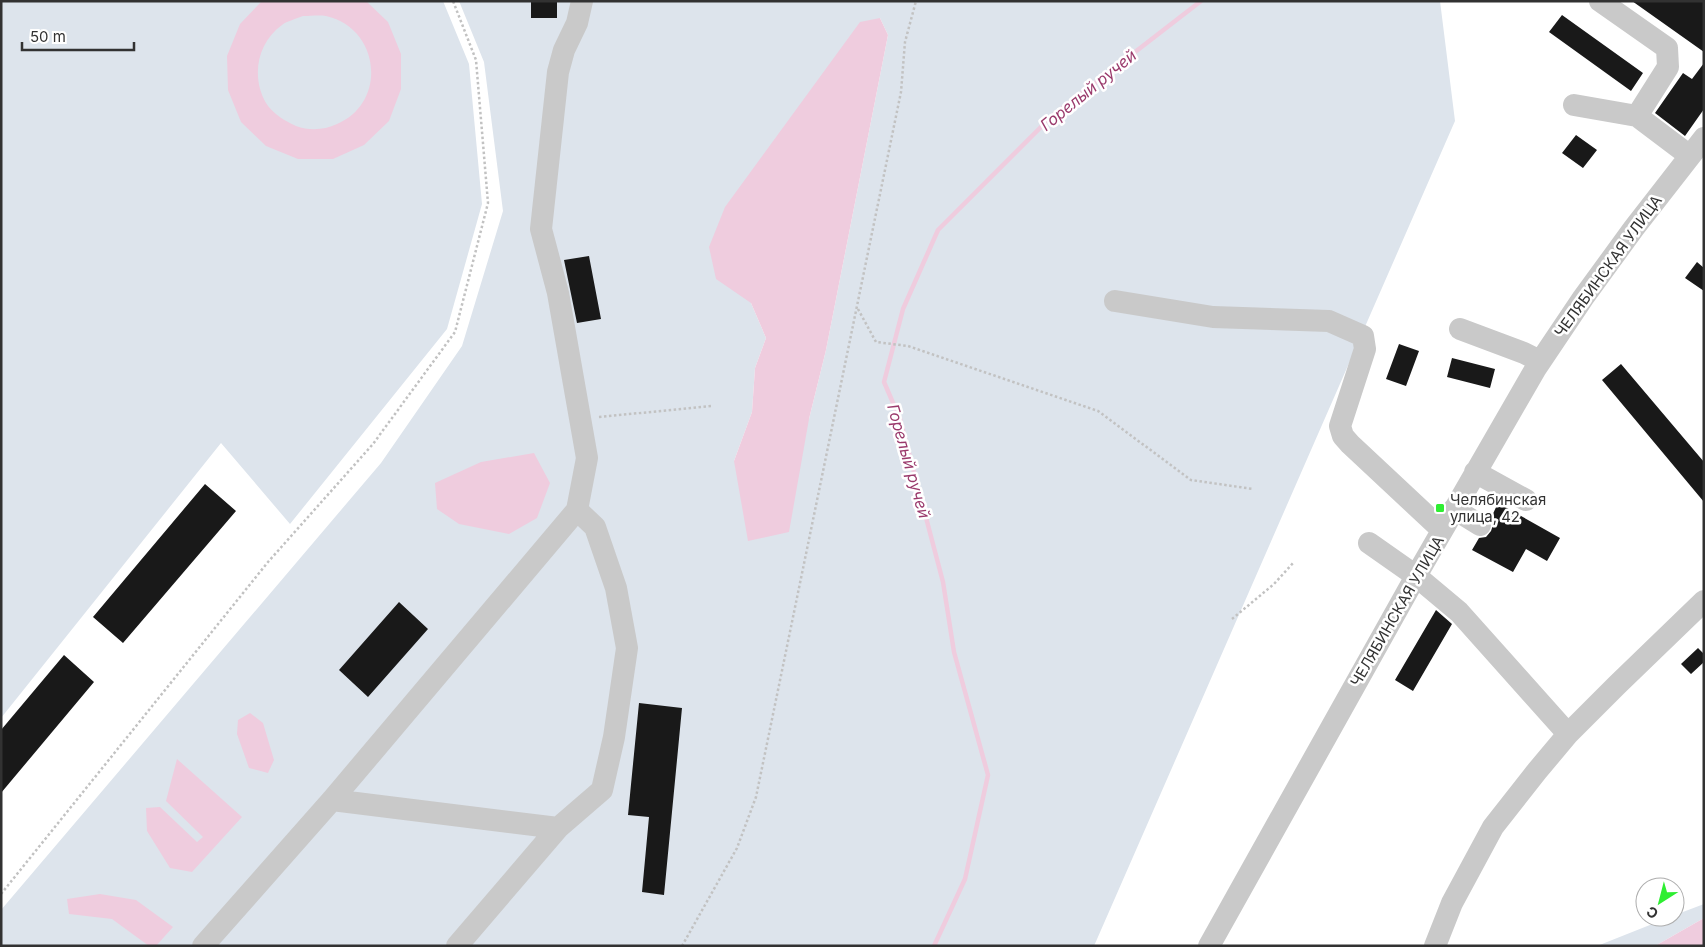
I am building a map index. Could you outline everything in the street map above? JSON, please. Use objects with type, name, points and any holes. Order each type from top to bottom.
[{"type":"street","points":[[203,946],[332,800],[577,510],[587,458],[558,292],[541,229],[558,72],[564,50],[577,24],[582,1]]},
{"type":"street","points":[[1600,1],[1667,48],[1668,67],[1637,116]]},
{"type":"street","points":[[1574,104],[1637,116],[1697,147]]},
{"type":"street","name":"ЧЕЛЯБИНСКАЯ УЛИЦА","points":[[1209,946],[1442,530],[1540,362],[1583,298],[1697,147]]},
{"type":"street","points":[[1115,301],[1213,317],[1329,321],[1363,336],[1365,348],[1340,426],[1343,436],[1442,530]]},
{"type":"street","points":[[1460,329],[1524,353],[1540,362]]},
{"type":"street","points":[[1476,472],[1526,500]]},
{"type":"street","points":[[1454,509],[1480,525]]},
{"type":"street","points":[[457,946],[558,828],[602,790],[614,737],[628,648],[616,588],[596,527],[577,510]]},
{"type":"street","points":[[1369,543],[1416,576],[1459,612],[1568,734]]},
{"type":"street","points":[[1434,946],[1452,903],[1493,827],[1568,734],[1704,601]]},
{"type":"street","points":[[332,800],[558,828]]},
{"type":"path","points":[[1,894],[268,562],[373,444],[455,332],[488,203],[476,60],[453,1]]},
{"type":"path","points":[[682,946],[737,848],[756,797],[901,92],[905,42],[916,1]]},
{"type":"path","points":[[857,308],[876,342],[908,346],[1098,411],[1191,480],[1253,489]]},
{"type":"path","points":[[580,418],[712,406]]},
{"type":"path","points":[[1232,618],[1274,584],[1294,562]]},
{"type":"shaded area","points":[[1,1],[443,1],[469,64],[482,204],[447,329],[290,524],[221,443],[1,718]]},
{"type":"shaded area","points":[[262,1],[366,1],[388,22],[401,54],[401,89],[389,121],[364,145],[333,159],[298,159],[266,146],[241,122],[228,90],[227,56],[240,24]],"holes":[[[303,16],[326,16],[344,23],[358,35],[367,50],[371,66],[370,83],[364,100],[353,114],[337,124],[322,129],[301,128],[280,117],[266,103],[261,93],[259,82],[259,61],[267,41],[284,24]]]},
{"type":"shaded area","points":[[459,1],[1440,1],[1455,121],[1094,946],[1,946],[1,910],[381,463],[462,346],[503,211],[484,62]],"holes":[[[880,18],[888,35],[826,350],[809,419],[734,461],[752,412],[755,368],[766,338],[751,303]]]},
{"type":"shaded area","points":[[880,18],[888,35],[826,350],[809,419],[789,532],[748,541],[734,461],[752,412],[755,368],[766,338],[751,303],[716,279],[709,247],[725,207],[860,22]]},
{"type":"shaded area","points":[[534,453],[550,483],[537,518],[509,534],[459,524],[437,509],[435,483],[481,462]]},
{"type":"shaded area","points":[[250,713],[263,723],[274,760],[268,773],[249,768],[237,734],[238,720]]},
{"type":"shaded area","points":[[177,759],[242,817],[192,872],[170,868],[147,831],[146,808],[160,807],[197,842],[203,837],[166,801]]},
{"type":"shaded area","points":[[100,894],[136,900],[173,927],[156,946],[149,946],[112,919],[69,914],[67,899]]},
{"type":"shaded area","points":[[1704,904],[1704,918],[1655,946],[1597,946],[1645,927],[1685,927],[1685,911]]},
{"type":"shaded area","points":[[1704,918],[1704,946],[1655,946]]},
{"type":"building","points":[[531,1],[557,1],[557,18],[531,18]]},
{"type":"building","points":[[1632,1],[1704,1],[1704,52]]},
{"type":"building","points":[[1562,15],[1643,73],[1631,91],[1549,32]]},
{"type":"building","points":[[1704,63],[1704,109],[1685,136],[1655,113],[1683,73],[1692,79]]},
{"type":"building","points":[[1576,135],[1597,150],[1583,168],[1562,153]]},
{"type":"building","points":[[589,256],[601,319],[577,323],[564,260]]},
{"type":"building","points":[[1697,262],[1704,268],[1704,291],[1685,278]]},
{"type":"building","points":[[1399,344],[1419,351],[1406,386],[1386,379]]},
{"type":"building","points":[[1452,358],[1495,369],[1490,388],[1447,377]]},
{"type":"building","points":[[1621,364],[1704,462],[1704,502],[1602,380]]},
{"type":"building","points":[[205,484],[236,511],[123,643],[93,617]]},
{"type":"building","points":[[1498,503],[1560,538],[1547,561],[1526,549],[1513,572],[1472,550],[1479,538],[1486,537],[1491,531],[1493,525],[1491,518]]},
{"type":"building","points":[[399,602],[428,629],[368,697],[339,670]]},
{"type":"building","points":[[1436,610],[1452,624],[1413,691],[1395,680]]},
{"type":"building","points":[[1698,648],[1704,654],[1704,662],[1691,674],[1681,664]]},
{"type":"building","points":[[64,655],[94,682],[1,793],[1,730]]},
{"type":"building","points":[[639,703],[682,708],[664,895],[642,892],[649,817],[628,815]]},
{"type":"waterway","name":"Горелый ручей","points":[[934,946],[965,879],[988,775],[954,652],[943,582],[900,419],[884,382],[903,309],[938,230],[1051,117],[1201,1]]},
{"type":"place","name":"Челябинская улица, 42","points":[[1440,508]]}]
